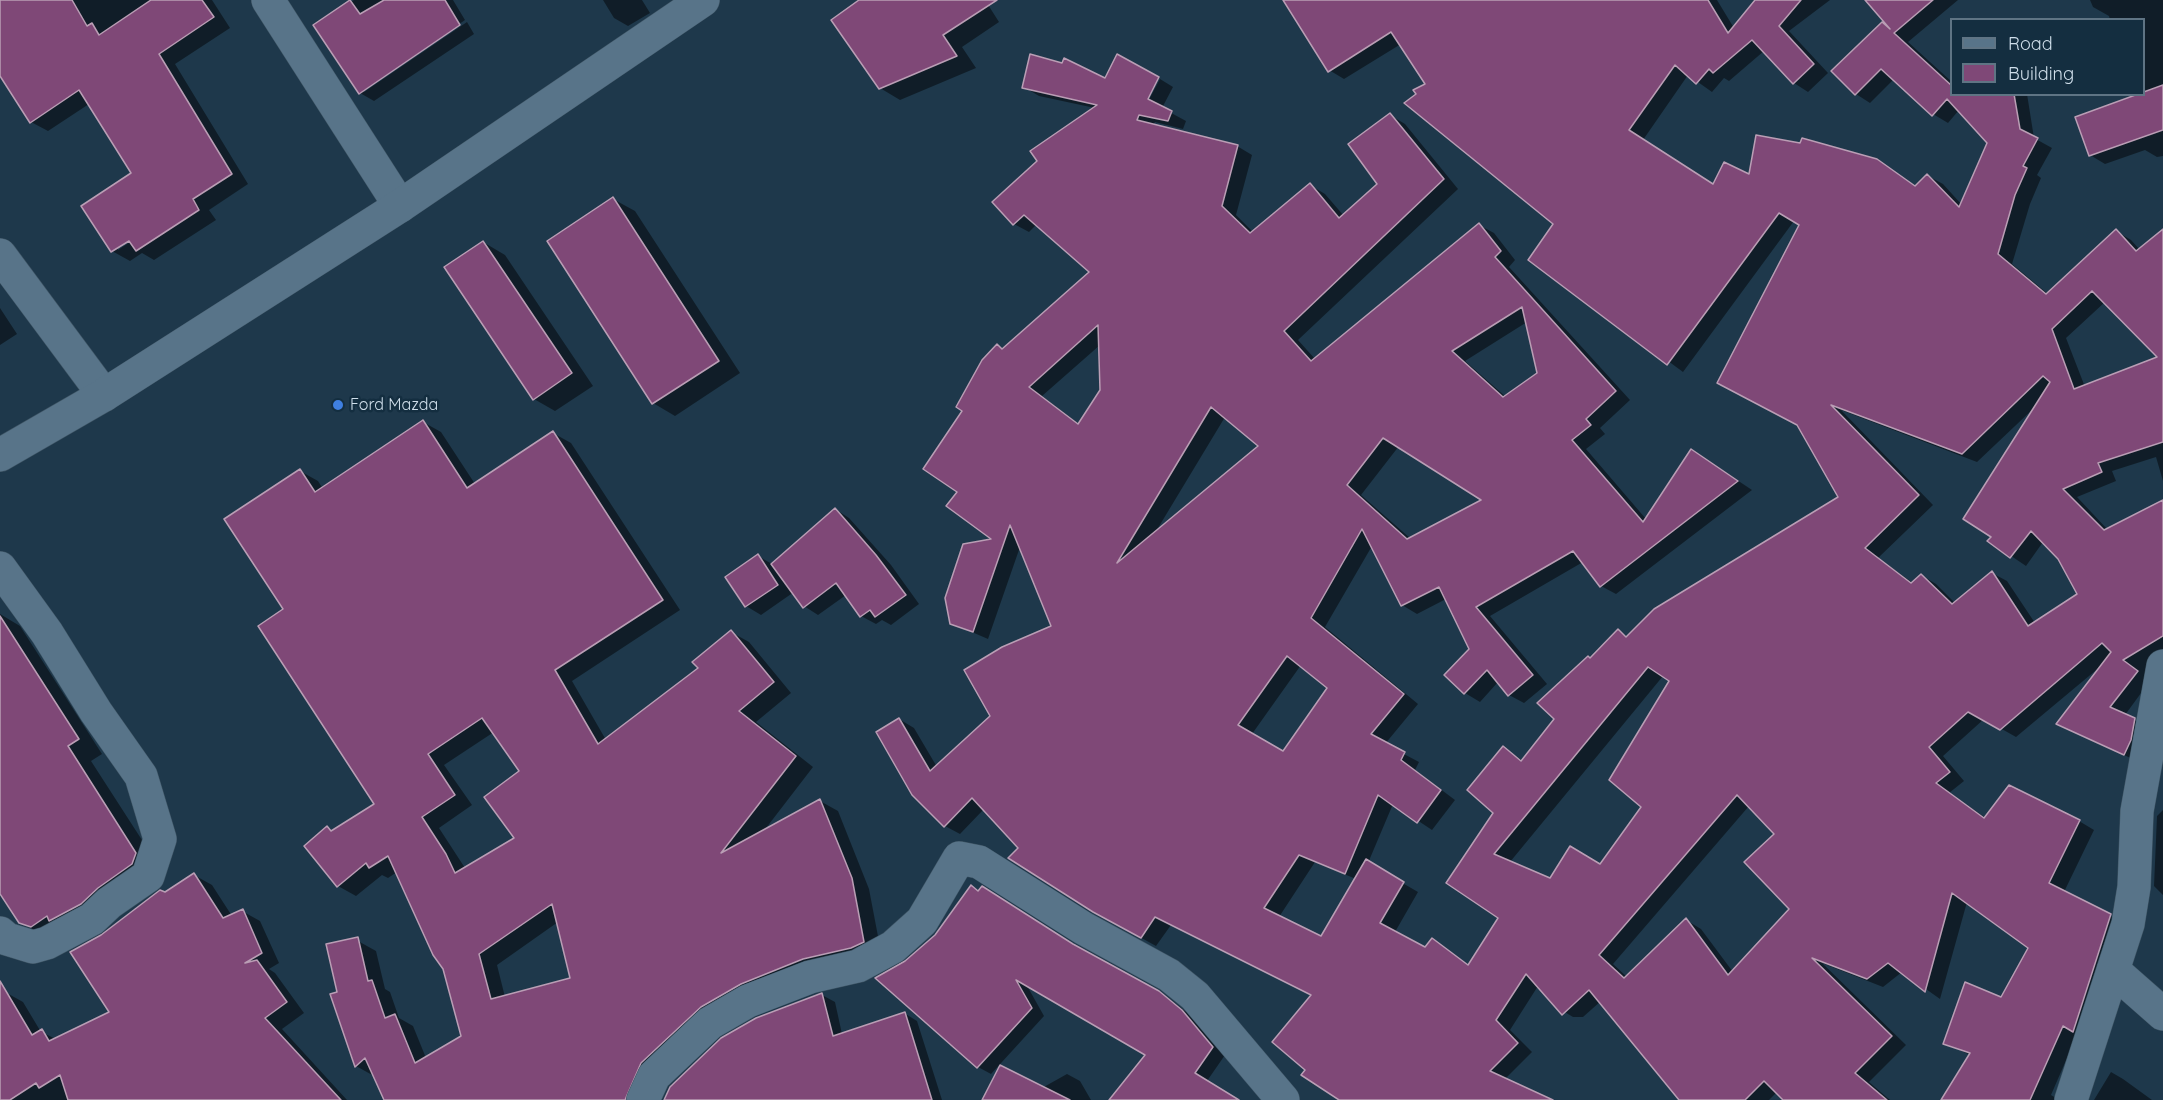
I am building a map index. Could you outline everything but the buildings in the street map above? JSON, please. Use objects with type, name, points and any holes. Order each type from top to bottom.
[{"type":"street","points":[[268,0],[400,206]]},
{"type":"street","points":[[0,455],[104,395],[400,206],[703,0]]},
{"type":"street","points":[[0,255],[104,395]]},
{"type":"street","points":[[0,568],[47,633],[96,712],[141,776],[160,839],[148,876],[109,903],[92,919],[33,947],[7,939],[0,933]]},
{"type":"street","points":[[2071,1100],[2128,924],[2134,887],[2137,811],[2163,666]]},
{"type":"street","points":[[643,1100],[654,1076],[710,1023],[748,1001],[810,977],[858,966],[893,947],[922,921],[959,858],[979,862],[1083,928],[1170,975],[1195,996],[1283,1100]]},
{"type":"street","points":[[2113,970],[2163,1014]]},
{"type":"place","name":"Ford Mazda","points":[[338,405]]}]
